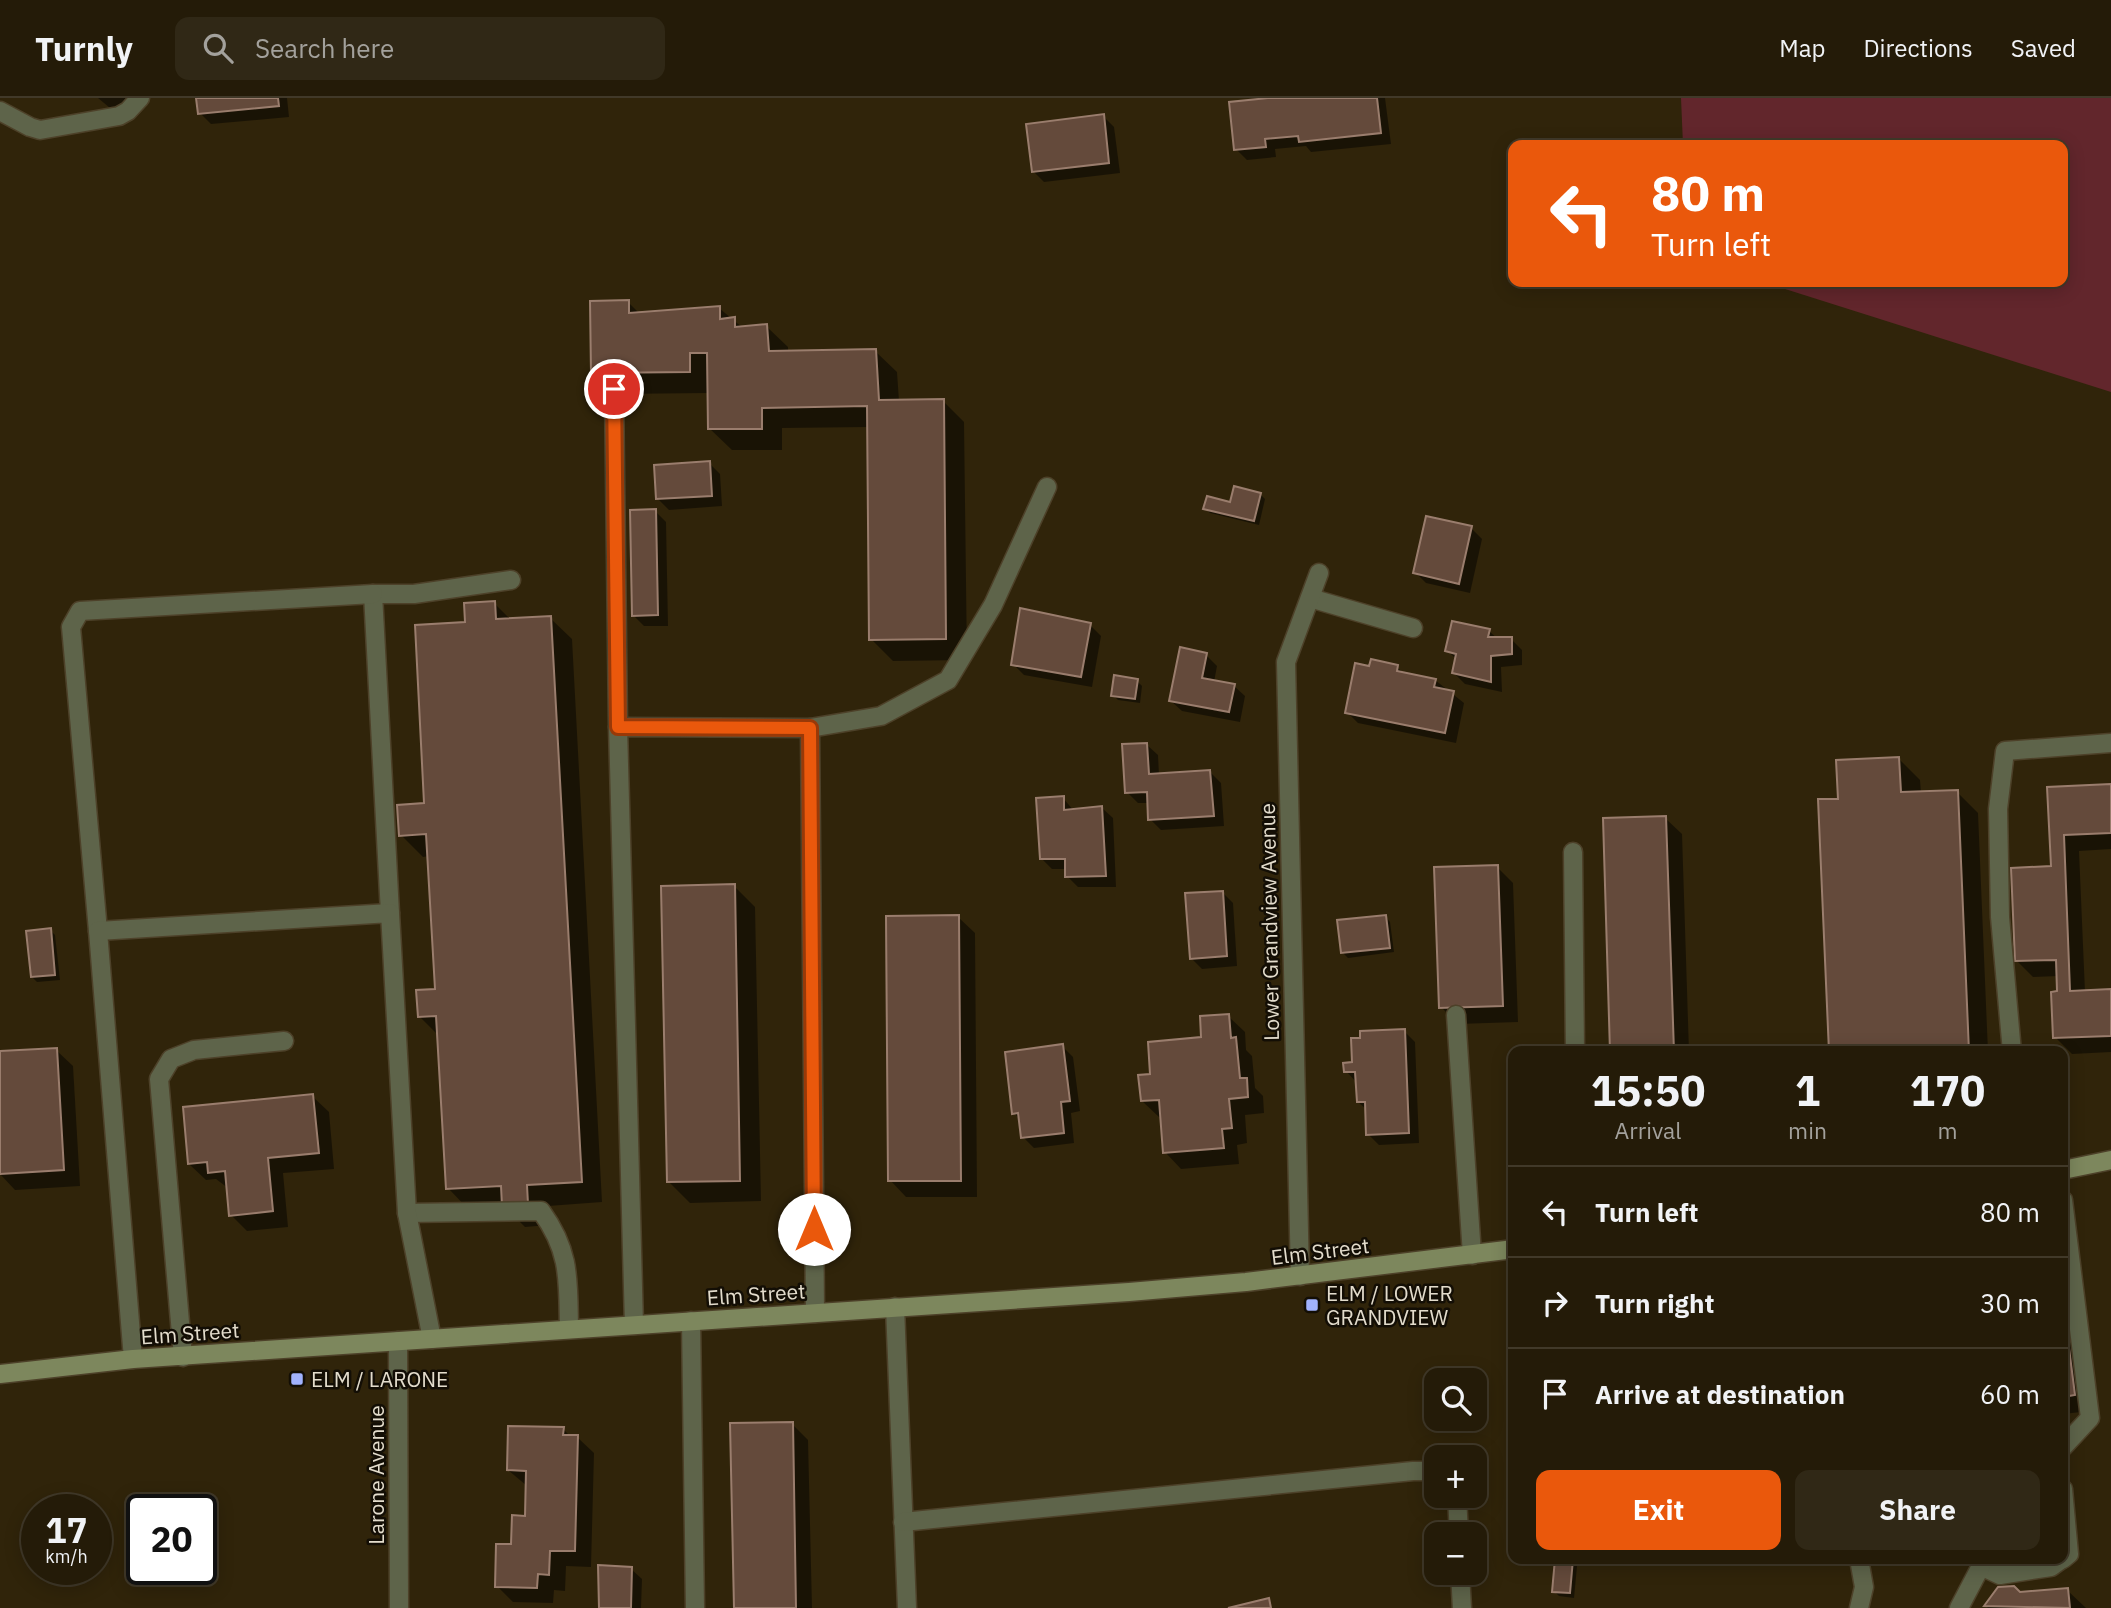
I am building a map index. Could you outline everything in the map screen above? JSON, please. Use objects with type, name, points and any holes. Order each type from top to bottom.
[{"type":"main road","points":[[2068,1169],[2111,1160]]},
{"type":"main road","name":"Elm Street","points":[[0,1374],[133,1359],[1129,1292],[1300,1276],[1508,1250]]},
{"type":"street","points":[[0,111],[30,127],[52,129],[119,116],[140,98]]},
{"type":"street","points":[[614,389],[618,727],[634,1325]]},
{"type":"street","points":[[618,727],[810,728],[881,716],[948,680],[993,606],[1046,487]]},
{"type":"street","name":"Lower Grandview Avenue","points":[[1300,1276],[1286,662],[1319,573]]},
{"type":"street","points":[[133,1359],[71,627],[80,611],[414,594],[511,580]]},
{"type":"street","points":[[373,594],[407,1213],[432,1339]]},
{"type":"street","points":[[1310,598],[1413,628]]},
{"type":"street","points":[[810,728],[815,1313]]},
{"type":"street","points":[[2011,1046],[2000,917],[1998,809],[2005,751],[2111,743]]},
{"type":"street","points":[[1573,852],[1575,1046]]},
{"type":"street","points":[[98,931],[390,913]]},
{"type":"street","points":[[1456,1015],[1472,1255]]},
{"type":"street","points":[[183,1357],[159,1079],[171,1059],[194,1050],[284,1041]]},
{"type":"street","points":[[407,1213],[541,1211],[552,1226],[567,1265],[569,1329]]},
{"type":"street","points":[[2068,1240],[2090,1418],[2068,1442]]},
{"type":"street","points":[[895,1307],[907,1608]]},
{"type":"street","points":[[691,1321],[695,1608]]},
{"type":"street","name":"Larone Avenue","points":[[398,1341],[399,1608]]},
{"type":"street","points":[[904,1522],[1424,1471]]},
{"type":"street","points":[[1859,1608],[1864,1587],[1860,1564]]},
{"type":"street","points":[[1959,1608],[1980,1564]]},
{"type":"street","points":[[1984,1564],[2000,1575],[2051,1567],[2055,1564]]},
{"type":"street","points":[[1461,1585],[1462,1608]]},
{"type":"shaded area","points":[[1681,98],[2111,98],[2111,392],[1779,287],[2068,287],[2068,140],[1683,140]]},
{"type":"building","points":[[196,98],[278,98],[279,106],[198,114]]},
{"type":"building","points":[[1268,98],[1377,98],[1381,133],[1299,142],[1298,136],[1265,139],[1266,147],[1234,150],[1229,102]]},
{"type":"building","points":[[1104,114],[1109,163],[1032,172],[1026,124]]},
{"type":"building","points":[[629,300],[629,313],[720,306],[720,319],[735,317],[735,327],[767,324],[769,351],[876,349],[879,400],[944,399],[946,639],[869,640],[867,406],[762,408],[762,429],[708,429],[707,353],[690,353],[690,372],[591,373],[590,301]]},
{"type":"building","points":[[710,461],[712,496],[656,499],[654,465]]},
{"type":"building","points":[[1234,486],[1261,493],[1254,521],[1203,509],[1207,496],[1230,502]]},
{"type":"building","points":[[656,509],[658,615],[632,616],[630,510]]},
{"type":"building","points":[[1426,516],[1472,526],[1459,584],[1413,573]]},
{"type":"building","points":[[495,601],[496,619],[551,616],[582,1182],[527,1185],[528,1204],[502,1206],[501,1186],[446,1189],[436,1016],[418,1017],[416,990],[435,989],[426,834],[399,836],[397,805],[424,803],[415,625],[465,622],[464,603]]},
{"type":"building","points":[[1020,608],[1091,623],[1081,677],[1011,665]]},
{"type":"building","points":[[1452,621],[1490,629],[1488,637],[1512,637],[1512,654],[1491,656],[1491,682],[1452,673],[1456,654],[1445,651]]},
{"type":"building","points":[[1180,647],[1207,653],[1202,678],[1235,684],[1229,712],[1169,701]]},
{"type":"building","points":[[1371,659],[1398,665],[1397,671],[1436,679],[1434,687],[1454,691],[1445,733],[1345,713],[1355,663],[1369,666]]},
{"type":"building","points":[[1114,675],[1138,679],[1135,699],[1111,696]]},
{"type":"building","points":[[1147,743],[1149,774],[1210,770],[1214,816],[1148,820],[1147,792],[1125,793],[1122,744]]},
{"type":"building","points":[[1899,757],[1901,792],[1958,790],[1969,1046],[1829,1046],[1818,799],[1838,799],[1836,760]]},
{"type":"building","points":[[2111,784],[2111,833],[2064,835],[2070,991],[2111,989],[2111,1036],[2053,1038],[2051,992],[2057,991],[2056,960],[2015,961],[2011,868],[2051,866],[2047,787]]},
{"type":"building","points":[[1064,796],[1064,810],[1102,806],[1106,876],[1065,877],[1065,859],[1040,859],[1036,798]]},
{"type":"building","points":[[1666,816],[1674,1046],[1610,1046],[1603,818]]},
{"type":"building","points":[[1498,865],[1503,1006],[1439,1008],[1434,867]]},
{"type":"building","points":[[735,884],[740,1181],[667,1182],[661,886]]},
{"type":"building","points":[[1223,891],[1227,956],[1190,959],[1185,893]]},
{"type":"building","points":[[959,915],[961,1181],[888,1181],[886,916]]},
{"type":"building","points":[[1386,915],[1390,948],[1341,953],[1337,920]]},
{"type":"building","points":[[51,928],[55,975],[31,977],[26,931]]},
{"type":"building","points":[[1229,1014],[1231,1038],[1236,1037],[1240,1078],[1247,1078],[1248,1097],[1229,1099],[1232,1128],[1222,1129],[1224,1148],[1163,1153],[1159,1100],[1141,1101],[1138,1075],[1150,1074],[1148,1042],[1201,1037],[1200,1016]]},
{"type":"building","points":[[1405,1029],[1409,1133],[1366,1135],[1365,1102],[1357,1102],[1355,1072],[1344,1072],[1343,1063],[1352,1062],[1351,1038],[1360,1038],[1360,1031]]},
{"type":"building","points":[[1063,1044],[1070,1101],[1061,1102],[1064,1133],[1021,1138],[1018,1113],[1012,1114],[1005,1052]]},
{"type":"building","points":[[57,1048],[64,1170],[0,1174],[0,1051]]},
{"type":"building","points":[[313,1094],[319,1153],[268,1158],[273,1211],[229,1216],[225,1171],[208,1173],[207,1162],[188,1164],[183,1107]]},
{"type":"building","points":[[2068,1340],[2075,1395],[2068,1396]]},
{"type":"building","points":[[793,1422],[796,1608],[734,1608],[730,1423]]},
{"type":"building","points":[[508,1426],[564,1427],[563,1435],[578,1435],[575,1551],[550,1551],[549,1575],[538,1574],[537,1588],[495,1587],[496,1544],[511,1544],[512,1515],[525,1516],[526,1471],[507,1470]]},
{"type":"building","points":[[1555,1564],[1573,1564],[1570,1593],[1552,1592]]},
{"type":"building","points":[[598,1565],[632,1567],[631,1608],[599,1608]]},
{"type":"building","points":[[2014,1586],[2020,1592],[2068,1588],[2070,1608],[1984,1606],[1998,1587]]},
{"type":"building","points":[[1269,1598],[1271,1608],[1228,1608]]},
{"type":"place","name":"ELM / LOWER GRANDVIEW","points":[[1312,1305]]},
{"type":"place","name":"ELM / LARONE","points":[[297,1379]]},
{"type":"route","points":[[614,389],[618,727],[810,728],[814,1229]]}]
